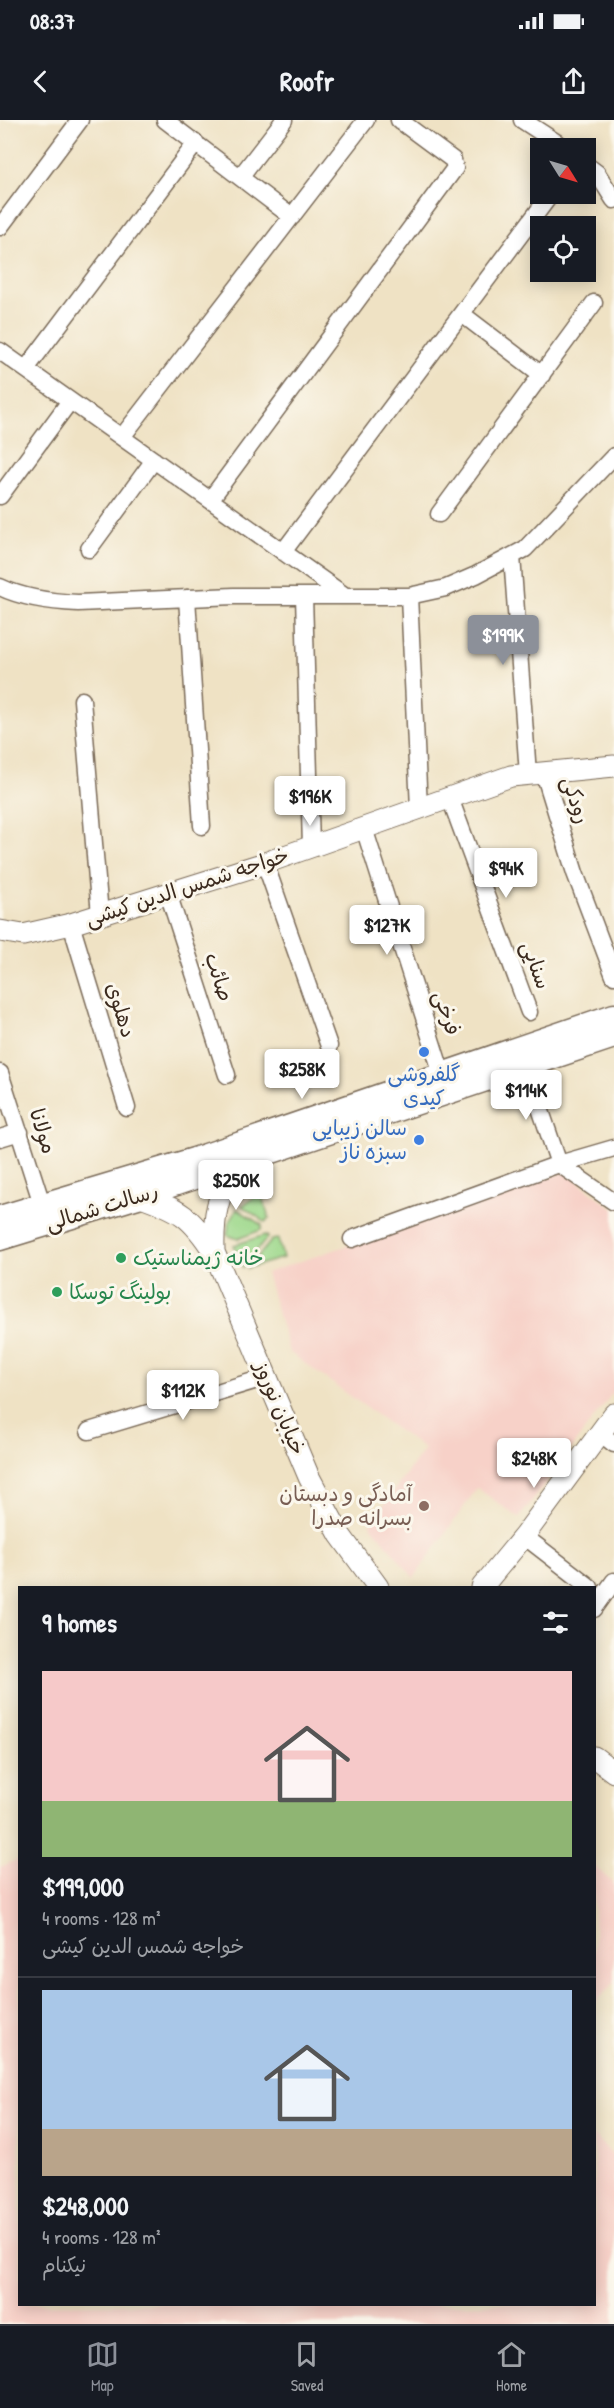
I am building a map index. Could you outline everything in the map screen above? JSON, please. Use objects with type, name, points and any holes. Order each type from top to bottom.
[{"type":"main road","name":"رسالت شمالی","points":[[0,1217],[194,1159],[614,1015]]},
{"type":"main road","name":"رسالت شمالی","points":[[0,1239],[141,1196],[614,1037]]},
{"type":"street","points":[[0,227],[80,120]]},
{"type":"street","points":[[165,120],[292,217]]},
{"type":"street","points":[[240,177],[284,120]]},
{"type":"street","points":[[122,437],[366,120]]},
{"type":"street","points":[[210,500],[455,168],[453,160],[399,120]]},
{"type":"street","points":[[522,120],[550,138]]},
{"type":"street","points":[[26,369],[196,143]]},
{"type":"street","points":[[596,172],[614,200]]},
{"type":"street","points":[[283,552],[544,204]]},
{"type":"street","points":[[439,514],[594,303]]},
{"type":"street","points":[[462,314],[542,375]]},
{"type":"street","points":[[0,351],[344,595]]},
{"type":"street","points":[[0,496],[70,401]]},
{"type":"street","points":[[0,587],[16,593],[61,602],[344,595],[409,596],[446,588],[525,549],[614,456]]},
{"type":"street","points":[[89,549],[154,460]]},
{"type":"street","points":[[580,493],[614,475]]},
{"type":"street","name":"رودکی","points":[[512,556],[536,773],[614,976]]},
{"type":"street","points":[[304,596],[311,847]]},
{"type":"street","points":[[409,596],[419,808]]},
{"type":"street","points":[[187,598],[202,826]]},
{"type":"street","points":[[82,700],[100,915]]},
{"type":"street","name":"خواجه شمس الدين كيشی","points":[[0,931],[23,935],[71,924],[265,863],[511,776],[614,766]]},
{"type":"street","name":"سنایی","points":[[450,798],[529,1012]]},
{"type":"street","name":"فرخی","points":[[364,828],[442,1074]]},
{"type":"street","points":[[265,863],[329,1046]]},
{"type":"street","name":"صائب","points":[[168,893],[227,1075]]},
{"type":"street","name":"دهلوی","points":[[71,924],[127,1108]]},
{"type":"street","points":[[526,1066],[559,1164],[614,1202]]},
{"type":"street","name":"مولانا","points":[[0,1073],[42,1204]]},
{"type":"street","points":[[0,1138],[20,1132]]},
{"type":"street","points":[[352,1239],[559,1164],[614,1148]]},
{"type":"street","name":"خیابان نوروز","points":[[214,1252],[213,1222],[216,1208],[225,1182],[236,1164]]},
{"type":"street","name":"خیابان نوروز","points":[[141,1196],[182,1212],[200,1230],[214,1252],[309,1477],[340,1535],[377,1586]]},
{"type":"street","points":[[89,1431],[267,1377]]},
{"type":"street","points":[[483,1586],[607,1438],[614,1414]]},
{"type":"street","points":[[524,1536],[585,1586]]},
{"type":"street","points":[[599,1597],[614,1581]]},
{"type":"street","points":[[596,1758],[614,1772]]},
{"type":"shaded area","points":[[565,1172],[614,1209],[614,1391],[519,1518],[477,1488],[414,1578],[370,1524],[424,1449],[289,1352],[266,1273]]},
{"type":"shaded area","points":[[18,1859],[18,2306],[596,2306],[596,2137],[614,2157],[614,2324],[0,2324],[0,1867]]},
{"type":"shaded area","points":[[596,1868],[614,1884],[614,1982],[596,2002]]},
{"type":"green space","points":[[257,1195],[262,1197],[269,1218],[265,1222],[242,1206]]},
{"type":"green space","points":[[237,1209],[262,1225],[261,1230],[238,1239],[227,1235],[229,1223]]},
{"type":"green space","points":[[265,1235],[268,1237],[243,1268],[234,1245]]},
{"type":"green space","points":[[278,1239],[283,1258],[248,1268],[272,1240]]},
{"type":"place","name":"گلفروشی کیدی","points":[[424,1052]]},
{"type":"place","name":"سالن زیبایی سبزه ناز","points":[[419,1140]]},
{"type":"place","name":"خانه ژیمناستیک","points":[[121,1258]]},
{"type":"place","name":"بولینگ توسکا","points":[[57,1292]]},
{"type":"place","name":"آمادگی و دبستان بسرانه صدرا","points":[[424,1506]]}]
